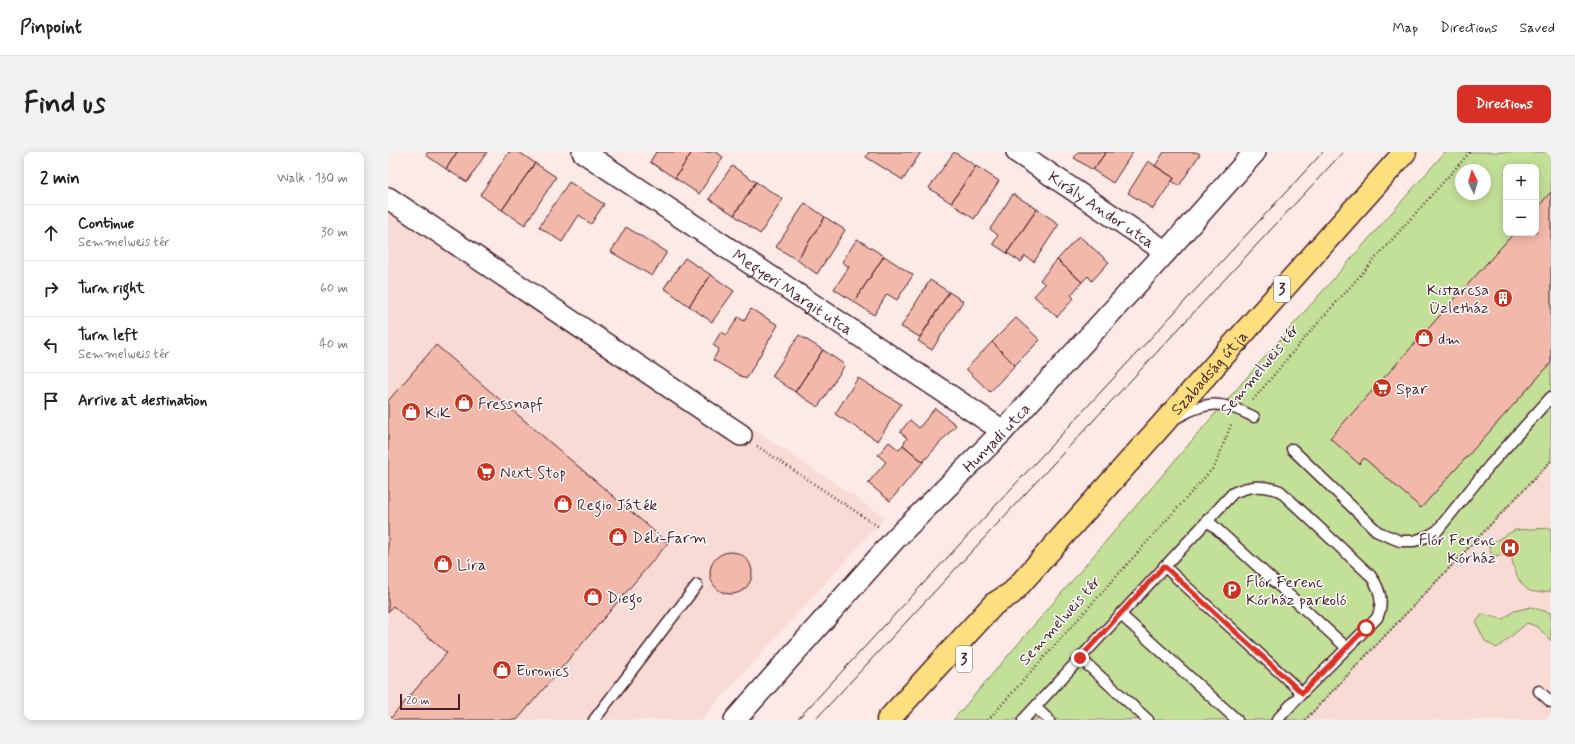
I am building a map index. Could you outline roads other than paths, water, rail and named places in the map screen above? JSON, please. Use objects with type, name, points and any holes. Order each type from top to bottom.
[{"type":"main road","name":"Szabadság útja","points":[[1012,593],[1404,152]]},
{"type":"main road","name":"3","points":[[888,720],[994,604],[1012,593]]},
{"type":"main road","name":"3","points":[[908,720],[1006,613],[1012,593]]},
{"type":"street","name":"Megyeri Margit utca","points":[[583,152],[1002,431]]},
{"type":"street","name":"Király Andor utca","points":[[1017,152],[1166,252]]},
{"type":"street","name":"Hunyadi utca","points":[[735,720],[896,538],[1002,431],[1166,252],[1255,152]]},
{"type":"street","points":[[388,198],[741,435]]},
{"type":"street","points":[[876,720],[951,639],[972,628]]},
{"type":"lane","points":[[1292,449],[1378,532],[1400,541],[1414,541],[1437,531],[1491,464],[1551,397]]},
{"type":"lane","points":[[1160,427],[1193,408],[1207,404],[1223,405],[1242,411],[1254,417]]},
{"type":"lane","points":[[1023,720],[1232,493],[1242,489],[1258,486],[1280,490],[1370,575],[1376,583],[1379,591],[1380,611],[1377,618],[1277,720]]},
{"type":"lane","points":[[1207,520],[1347,648]]},
{"type":"lane","points":[[1164,566],[1302,693]]},
{"type":"lane","points":[[594,720],[697,585]]},
{"type":"lane","points":[[1120,614],[1237,720]]},
{"type":"lane","points":[[1080,658],[1148,720]]},
{"type":"lane","points":[[1539,691],[1551,702]]},
{"type":"lane","points":[[1035,707],[1049,720]]},
{"type":"tram line","points":[[797,720],[1323,152]]},
{"type":"tram line","points":[[815,720],[1343,152]]},
{"type":"place","name":"Kistarcsa Üzletház","points":[[1503,298]]},
{"type":"place","name":"dm","points":[[1424,338]]},
{"type":"place","name":"Spar","points":[[1382,388]]},
{"type":"place","name":"Fressnapf","points":[[464,403]]},
{"type":"place","name":"KiK","points":[[411,412]]},
{"type":"place","name":"Next Stop","points":[[486,472]]},
{"type":"place","name":"Regio Játék","points":[[563,504]]},
{"type":"place","name":"Déli-Farm","points":[[618,537]]},
{"type":"place","name":"Flór Ferenc Kórház","points":[[1510,548]]},
{"type":"place","name":"Líra","points":[[443,564]]},
{"type":"place","name":"Flór Ferenc Kórház parkoló","points":[[1232,590]]},
{"type":"place","name":"Diego","points":[[593,597]]},
{"type":"place","name":"Euronics","points":[[502,670]]}]
